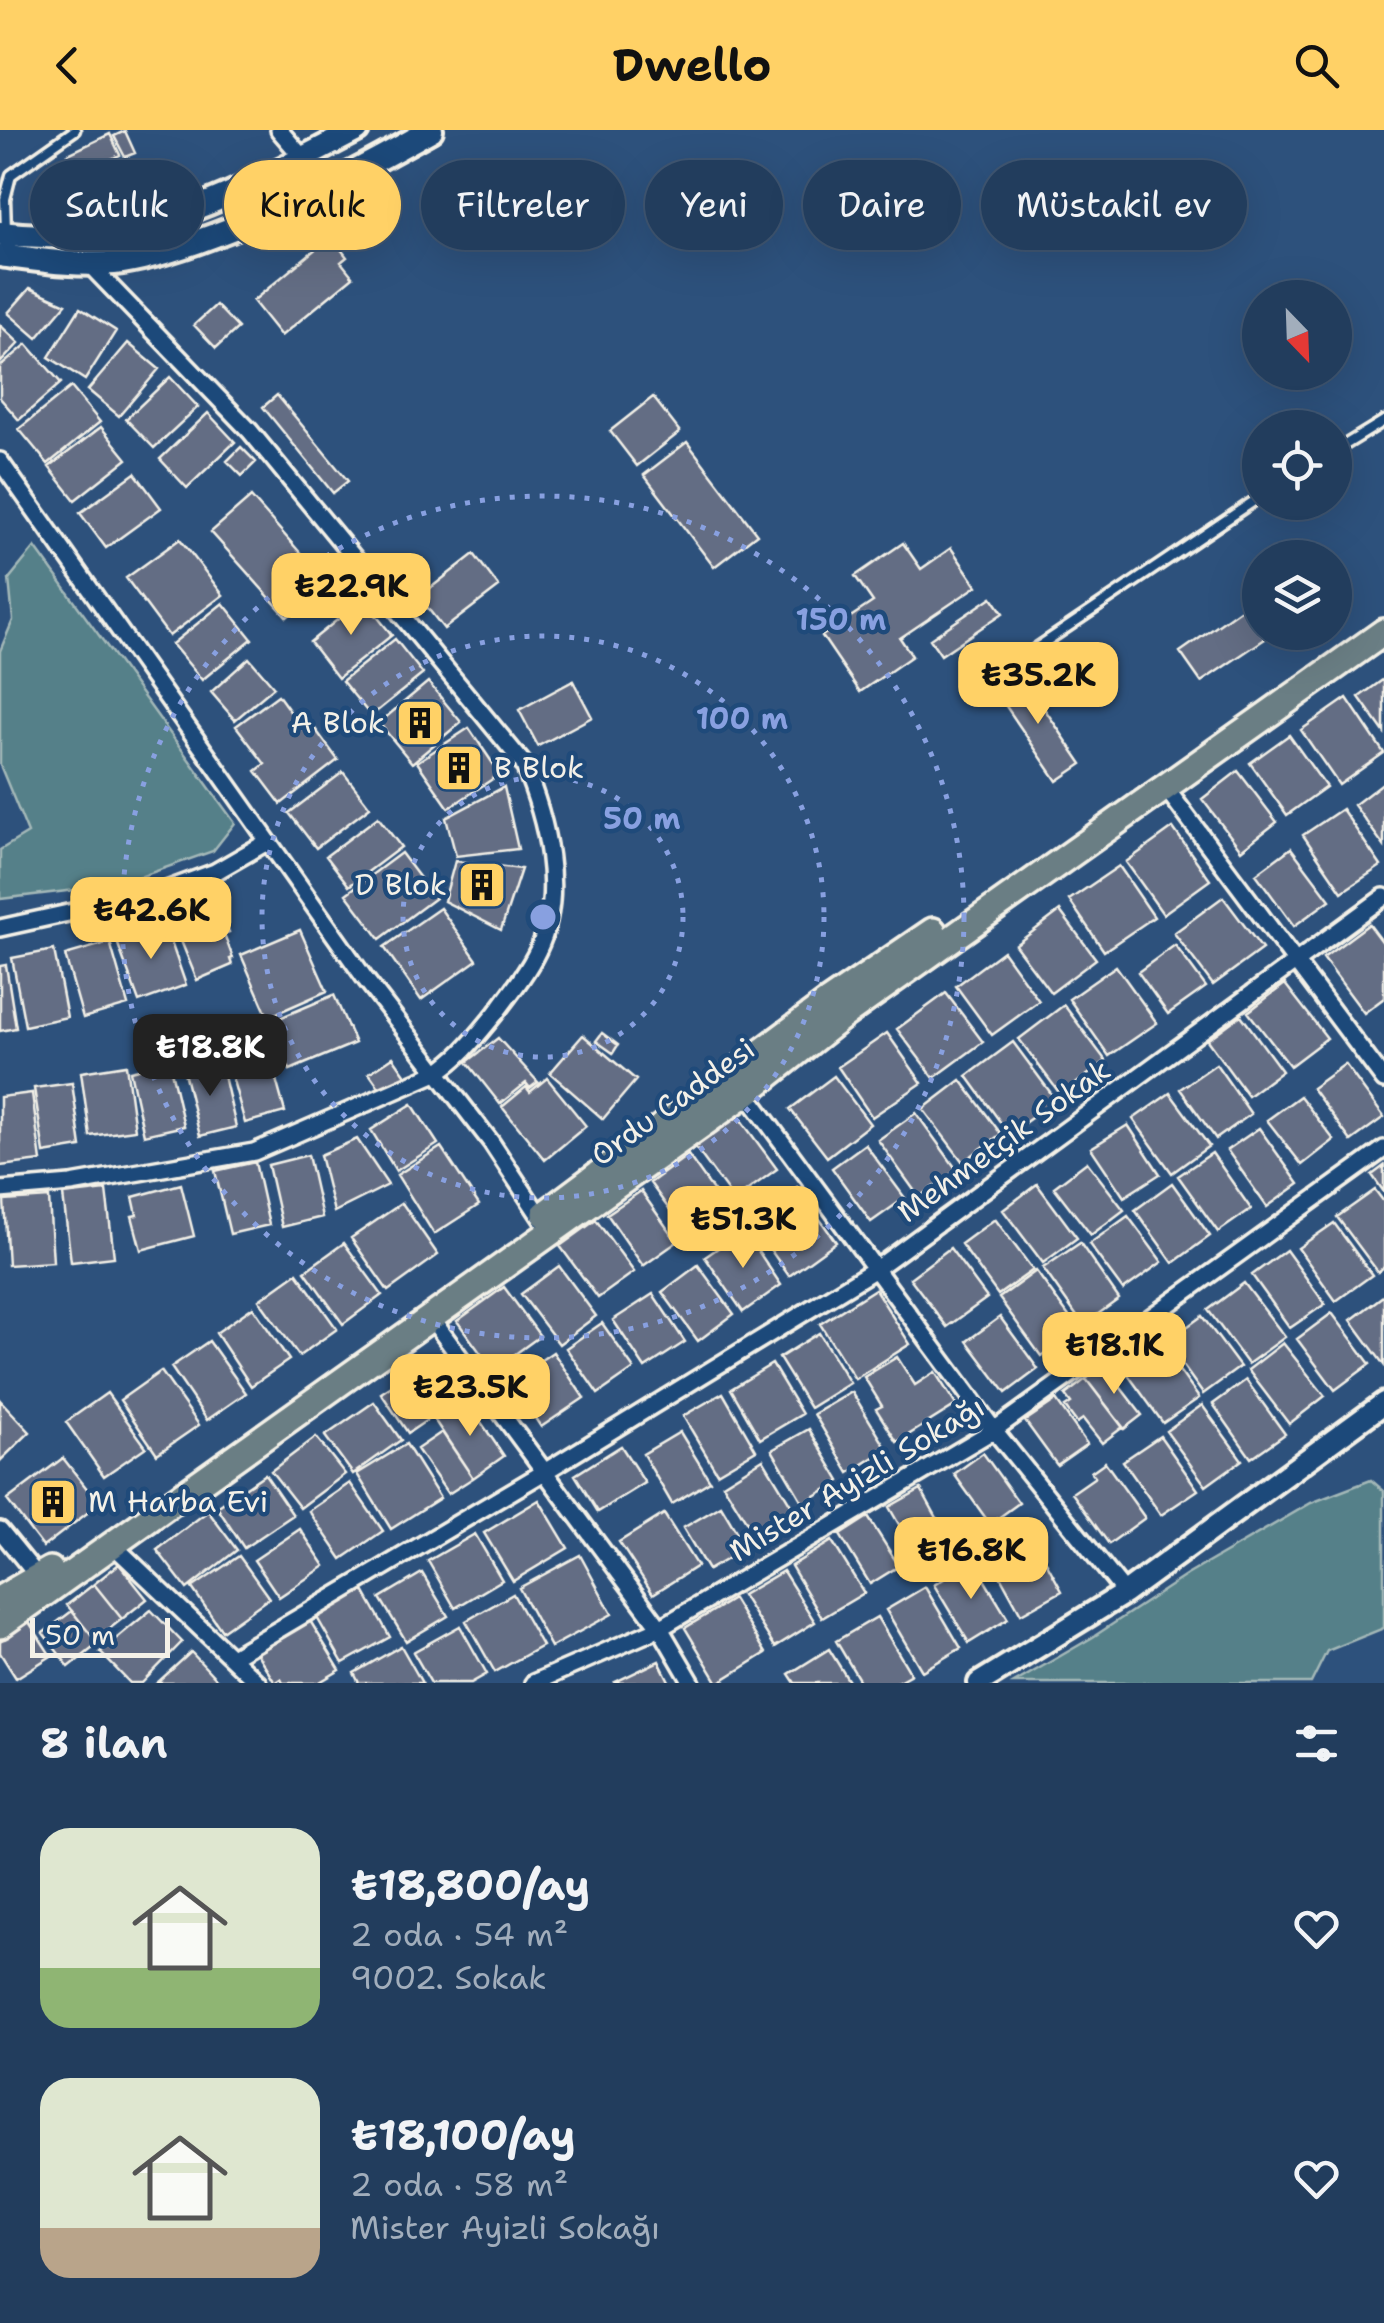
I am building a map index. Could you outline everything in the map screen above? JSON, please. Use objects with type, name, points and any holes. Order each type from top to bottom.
[{"type":"main road","points":[[2,241],[68,238],[138,228],[204,206],[357,130]]},
{"type":"main road","points":[[2,241],[88,262],[115,263],[161,254],[218,234],[347,178],[431,130]]},
{"type":"main road","name":"Ordu Caddesi","points":[[0,1625],[431,1318],[826,1004],[1384,616]]},
{"type":"main road","name":"Ordu Caddesi","points":[[0,1600],[39,1578],[545,1224],[746,1092],[844,1014],[1384,632]]},
{"type":"street","points":[[279,130],[302,158]]},
{"type":"street","points":[[0,1190],[71,1184],[254,1152],[436,1073],[460,1057],[514,988],[540,947],[551,898],[548,841],[523,763],[250,431],[88,262]]},
{"type":"street","points":[[0,462],[268,842],[491,1142],[545,1224]]},
{"type":"street","points":[[1165,787],[1384,1080]]},
{"type":"street","points":[[0,928],[155,894],[215,872],[268,842]]},
{"type":"street","name":"Mehmetçik Sokak","points":[[232,1657],[546,1472],[877,1268],[1384,897]]},
{"type":"street","points":[[746,1092],[994,1430],[1125,1593]]},
{"type":"street","name":"Mister Ayizli Sokağı","points":[[533,1683],[660,1628],[994,1430],[1384,1149]]},
{"type":"street","points":[[431,1318],[660,1628],[692,1683]]},
{"type":"street","points":[[979,1683],[1125,1593],[1384,1403]]},
{"type":"street","points":[[0,1530],[39,1578]]},
{"type":"street","points":[[112,1544],[258,1683]]},
{"type":"lane","points":[[2,241],[11,174],[75,130]]},
{"type":"lane","points":[[1352,440],[1384,420]]},
{"type":"lane","points":[[1035,649],[1242,509]]},
{"type":"green space","points":[[35,547],[235,823],[213,851],[117,885],[0,899],[0,850],[28,833],[0,765],[0,651],[13,620],[9,579]]},
{"type":"green space","points":[[1371,1480],[1384,1491],[1384,1628],[1327,1651],[1311,1683],[1014,1683],[1311,1503]]},
{"type":"building","points":[[125,131],[135,153],[125,157],[114,136]]},
{"type":"building","points":[[110,134],[120,155],[110,160],[71,160],[68,154]]},
{"type":"building","points":[[314,250],[342,250],[347,257],[341,262],[353,277],[281,336],[253,301]]},
{"type":"building","points":[[30,288],[66,304],[37,338],[8,313]]},
{"type":"building","points":[[216,305],[238,328],[216,348],[194,325]]},
{"type":"building","points":[[80,308],[116,331],[85,380],[49,357]]},
{"type":"building","points":[[0,325],[19,343],[0,363]]},
{"type":"building","points":[[128,343],[159,369],[119,416],[88,390]]},
{"type":"building","points":[[27,344],[61,383],[19,420],[0,398],[0,367]]},
{"type":"building","points":[[170,377],[198,407],[154,448],[126,419]]},
{"type":"building","points":[[71,387],[100,422],[48,464],[19,429]]},
{"type":"building","points":[[277,395],[348,481],[333,493],[263,407]]},
{"type":"building","points":[[653,397],[680,432],[637,466],[610,431]]},
{"type":"building","points":[[208,413],[235,442],[187,488],[160,459]]},
{"type":"building","points":[[101,427],[127,459],[75,500],[49,467]]},
{"type":"building","points":[[687,442],[757,534],[714,567],[644,475]]},
{"type":"building","points":[[241,447],[256,462],[242,476],[227,461]]},
{"type":"building","points":[[135,473],[161,508],[106,548],[80,513]]},
{"type":"building","points":[[251,497],[327,583],[287,617],[211,532]]},
{"type":"building","points":[[180,539],[223,595],[169,636],[126,578]]},
{"type":"building","points":[[903,543],[921,569],[951,548],[977,586],[900,638],[912,656],[860,692],[822,636],[873,602],[855,576]]},
{"type":"building","points":[[474,554],[499,587],[444,629],[419,597]]},
{"type":"building","points":[[992,597],[1003,613],[941,655],[930,639]]},
{"type":"building","points":[[363,599],[392,635],[338,678],[310,642]]},
{"type":"building","points":[[223,603],[252,639],[202,680],[172,644]]},
{"type":"building","points":[[1242,608],[1242,650],[1249,650],[1201,682],[1180,652]]},
{"type":"building","points":[[395,639],[423,674],[371,716],[342,681]]},
{"type":"building","points":[[249,658],[274,687],[235,720],[211,692]]},
{"type":"building","points":[[1020,673],[1082,764],[1057,781],[995,690]]},
{"type":"building","points":[[1384,679],[1384,732],[1359,697]]},
{"type":"building","points":[[573,681],[592,717],[538,746],[519,710]]},
{"type":"building","name":"A Blok","points":[[428,682],[461,722],[412,763],[379,723]]},
{"type":"building","points":[[278,695],[302,728],[310,722],[338,760],[281,804],[256,771],[265,764],[236,726]]},
{"type":"building","points":[[1347,698],[1384,753],[1339,785],[1301,730]]},
{"type":"building","name":"B Blok","points":[[469,728],[500,774],[449,808],[417,762]]},
{"type":"building","points":[[1289,735],[1326,787],[1287,815],[1250,763]]},
{"type":"building","points":[[1238,771],[1277,822],[1241,850],[1202,799]]},
{"type":"building","points":[[343,772],[370,807],[316,848],[289,813]]},
{"type":"building","points":[[1384,782],[1384,846],[1354,805]]},
{"type":"building","points":[[504,787],[518,849],[456,856],[446,818]]},
{"type":"building","points":[[1342,809],[1381,866],[1342,892],[1303,835]]},
{"type":"building","points":[[378,817],[401,847],[349,886],[326,856]]},
{"type":"building","points":[[1173,828],[1210,880],[1163,914],[1126,862]]},
{"type":"building","points":[[1291,848],[1330,900],[1294,926],[1256,874]]},
{"type":"building","points":[[401,853],[435,898],[380,939],[346,894]]},
{"type":"building","name":"D Blok","points":[[455,861],[521,869],[501,930],[444,901]]},
{"type":"building","points":[[1119,866],[1154,917],[1104,951],[1069,900]]},
{"type":"building","points":[[1223,897],[1262,949],[1213,985],[1174,933]]},
{"type":"building","points":[[217,901],[229,932],[224,934],[232,965],[197,980],[172,919]]},
{"type":"building","points":[[440,908],[477,960],[421,1000],[384,947]]},
{"type":"building","points":[[1060,911],[1096,959],[1051,993],[1015,945]]},
{"type":"building","points":[[164,922],[186,985],[139,1002],[116,939]]},
{"type":"building","points":[[1369,924],[1384,944],[1384,998],[1364,1013],[1323,958]]},
{"type":"building","points":[[300,930],[327,991],[268,1017],[241,955]]},
{"type":"building","points":[[110,942],[128,1005],[83,1018],[65,955]]},
{"type":"building","points":[[1175,945],[1206,987],[1168,1014],[1138,972]]},
{"type":"building","points":[[54,950],[67,1017],[25,1026],[12,958]]},
{"type":"building","points":[[1003,951],[1039,1001],[992,1035],[956,986]]},
{"type":"building","points":[[6,965],[16,1028],[0,1031],[0,966]]},
{"type":"building","points":[[1116,966],[1157,1023],[1109,1056],[1069,999]]},
{"type":"building","points":[[1285,984],[1327,1038],[1290,1066],[1248,1012]]},
{"type":"building","points":[[946,993],[983,1042],[934,1078],[897,1029]]},
{"type":"building","points":[[334,995],[355,1043],[290,1070],[270,1022]]},
{"type":"building","points":[[1064,1005],[1106,1061],[1061,1095],[1019,1039]]},
{"type":"building","points":[[1241,1015],[1282,1071],[1248,1096],[1207,1040]]},
{"type":"building","points":[[602,1033],[618,1045],[613,1053],[596,1041]]},
{"type":"building","points":[[887,1033],[922,1083],[872,1117],[838,1067]]},
{"type":"building","points":[[583,1035],[636,1080],[603,1119],[550,1073]]},
{"type":"building","points":[[498,1038],[538,1082],[530,1088],[526,1083],[500,1104],[467,1062]]},
{"type":"building","points":[[1013,1042],[1056,1100],[1009,1134],[967,1076]]},
{"type":"building","points":[[267,1047],[285,1112],[245,1123],[227,1059]]},
{"type":"building","points":[[393,1057],[407,1077],[383,1093],[369,1073]]},
{"type":"building","points":[[169,1062],[184,1126],[144,1135],[130,1071]]},
{"type":"building","points":[[221,1063],[236,1127],[200,1136],[184,1072]]},
{"type":"building","points":[[1216,1064],[1251,1114],[1216,1139],[1180,1089]]},
{"type":"building","points":[[1345,1064],[1384,1117],[1351,1141],[1312,1088]]},
{"type":"building","points":[[126,1065],[135,1130],[90,1136],[81,1072]]},
{"type":"building","points":[[834,1076],[870,1124],[827,1157],[790,1109]]},
{"type":"building","points":[[547,1078],[586,1126],[545,1160],[502,1107],[526,1087],[530,1092]]},
{"type":"building","points":[[961,1080],[1001,1134],[963,1162],[923,1109]]},
{"type":"building","points":[[72,1083],[81,1147],[44,1153],[34,1088]]},
{"type":"building","points":[[32,1093],[41,1161],[0,1166],[0,1097]]},
{"type":"building","points":[[1170,1093],[1209,1146],[1172,1173],[1133,1119]]},
{"type":"building","points":[[1300,1096],[1334,1140],[1302,1165],[1267,1120]]},
{"type":"building","points":[[412,1104],[438,1144],[396,1171],[371,1130]]},
{"type":"building","points":[[916,1113],[957,1170],[919,1197],[878,1140]]},
{"type":"building","points":[[738,1116],[777,1169],[734,1200],[695,1147]]},
{"type":"building","points":[[1128,1125],[1160,1174],[1124,1197],[1091,1148]]},
{"type":"building","points":[[1259,1128],[1299,1184],[1267,1207],[1227,1150]]},
{"type":"building","points":[[357,1139],[388,1185],[334,1212],[320,1155]]},
{"type":"building","points":[[865,1144],[905,1198],[871,1222],[832,1168]]},
{"type":"building","points":[[441,1147],[479,1205],[434,1234],[397,1175]]},
{"type":"building","points":[[1212,1153],[1251,1209],[1218,1232],[1178,1176]]},
{"type":"building","points":[[308,1155],[322,1217],[282,1227],[268,1165]]},
{"type":"building","points":[[688,1155],[725,1207],[687,1234],[650,1183]]},
{"type":"building","points":[[255,1162],[269,1225],[230,1234],[215,1171]]},
{"type":"building","points":[[1087,1162],[1124,1210],[1091,1235],[1054,1187]]},
{"type":"building","points":[[1384,1166],[1384,1192],[1372,1175]]},
{"type":"building","points":[[1172,1183],[1210,1236],[1173,1263],[1135,1210]]},
{"type":"building","points":[[181,1184],[194,1236],[141,1250],[132,1216],[137,1215],[133,1197]]},
{"type":"building","points":[[1037,1184],[1077,1238],[1043,1263],[1003,1210]]},
{"type":"building","points":[[797,1187],[836,1242],[789,1276],[750,1221]]},
{"type":"building","points":[[106,1190],[114,1257],[71,1262],[63,1195]]},
{"type":"building","points":[[1375,1190],[1384,1202],[1384,1267],[1378,1272],[1337,1217]]},
{"type":"building","points":[[641,1191],[677,1242],[643,1266],[607,1214]]},
{"type":"building","points":[[49,1198],[53,1262],[8,1265],[4,1201]]},
{"type":"building","points":[[402,1203],[438,1255],[388,1291],[351,1238]]},
{"type":"building","points":[[1128,1216],[1162,1262],[1123,1290],[1089,1244]]},
{"type":"building","points":[[995,1219],[1033,1270],[998,1295],[961,1244]]},
{"type":"building","points":[[596,1220],[634,1272],[598,1298],[560,1246]]},
{"type":"building","points":[[1334,1223],[1372,1275],[1336,1301],[1298,1248]]},
{"type":"building","points":[[744,1230],[781,1285],[743,1312],[705,1257]]},
{"type":"building","points":[[344,1243],[382,1295],[343,1324],[305,1271]]},
{"type":"building","points":[[1080,1243],[1119,1299],[1083,1325],[1043,1268]]},
{"type":"building","points":[[950,1248],[987,1298],[947,1327],[910,1278]]},
{"type":"building","points":[[1286,1250],[1325,1304],[1290,1328],[1252,1275]]},
{"type":"building","points":[[698,1265],[734,1314],[698,1341],[662,1292]]},
{"type":"building","points":[[559,1266],[596,1316],[559,1344],[521,1294]]},
{"type":"building","points":[[1036,1271],[1078,1329],[1041,1356],[999,1298]]},
{"type":"building","points":[[297,1273],[337,1329],[299,1356],[259,1300]]},
{"type":"building","points":[[1244,1283],[1285,1337],[1248,1364],[1208,1310]]},
{"type":"building","points":[[504,1287],[540,1336],[493,1370],[457,1321]]},
{"type":"building","points":[[875,1289],[910,1344],[855,1379],[820,1324]]},
{"type":"building","points":[[653,1294],[685,1342],[645,1368],[613,1320]]},
{"type":"building","points":[[1384,1298],[1384,1365],[1351,1320]]},
{"type":"building","points":[[253,1307],[289,1360],[251,1386],[216,1333]]},
{"type":"building","points":[[1332,1313],[1370,1364],[1335,1390],[1297,1339]]},
{"type":"building","points":[[1202,1316],[1240,1367],[1203,1394],[1166,1342]]},
{"type":"building","points":[[1000,1317],[1038,1369],[1006,1393],[967,1341]]},
{"type":"building","points":[[602,1323],[634,1369],[598,1394],[566,1348]]},
{"type":"building","points":[[819,1333],[850,1383],[810,1408],[779,1358]]},
{"type":"building","points":[[209,1341],[246,1393],[207,1420],[171,1367]]},
{"type":"building","points":[[1283,1343],[1325,1396],[1289,1424],[1248,1370]]},
{"type":"building","points":[[1162,1347],[1199,1398],[1163,1423],[1126,1372]]},
{"type":"building","points":[[553,1352],[584,1398],[541,1427],[510,1381]]},
{"type":"building","points":[[897,1357],[915,1385],[935,1372],[956,1405],[897,1442],[876,1409],[882,1406],[864,1377]]},
{"type":"building","points":[[428,1362],[455,1401],[408,1433],[381,1393]]},
{"type":"building","points":[[772,1364],[802,1414],[760,1439],[731,1389]]},
{"type":"building","points":[[1104,1366],[1142,1415],[1124,1429],[1086,1379]]},
{"type":"building","points":[[161,1371],[199,1425],[157,1454],[120,1400]]},
{"type":"building","points":[[1086,1379],[1123,1427],[1102,1443],[1083,1419],[1077,1423],[1065,1407],[1071,1403],[1065,1395]]},
{"type":"building","points":[[1246,1380],[1285,1434],[1251,1458],[1213,1404]]},
{"type":"building","points":[[852,1392],[887,1449],[849,1473],[814,1414]]},
{"type":"building","points":[[107,1393],[146,1447],[104,1476],[66,1422]]},
{"type":"building","points":[[723,1393],[756,1450],[717,1473],[683,1416]]},
{"type":"building","points":[[0,1400],[30,1432],[0,1461]]},
{"type":"building","points":[[466,1400],[504,1456],[473,1478],[435,1421]]},
{"type":"building","points":[[1056,1400],[1087,1444],[1057,1465],[1025,1421]]},
{"type":"building","points":[[374,1402],[401,1440],[353,1474],[325,1436]]},
{"type":"building","points":[[1202,1405],[1242,1460],[1206,1486],[1166,1431]]},
{"type":"building","points":[[809,1429],[840,1481],[803,1503],[772,1450]]},
{"type":"building","points":[[442,1432],[473,1478],[448,1494],[417,1449]]},
{"type":"building","points":[[680,1432],[710,1481],[672,1504],[643,1454]]},
{"type":"building","points":[[1160,1436],[1198,1490],[1161,1515],[1123,1461]]},
{"type":"building","points":[[316,1437],[345,1474],[300,1508],[271,1471]]},
{"type":"building","points":[[406,1444],[440,1498],[391,1529],[357,1474]]},
{"type":"building","points":[[621,1446],[645,1483],[598,1512],[575,1475]]},
{"type":"building","points":[[983,1453],[1019,1503],[990,1524],[954,1474]]},
{"type":"building","name":"M Harba Evi","points":[[63,1458],[99,1504],[43,1547],[7,1500]]},
{"type":"building","points":[[763,1459],[794,1510],[754,1534],[723,1484]]},
{"type":"building","points":[[1105,1462],[1145,1518],[1109,1544],[1072,1493],[1095,1477],[1091,1472]]},
{"type":"building","points":[[265,1474],[293,1515],[244,1548],[217,1507]]},
{"type":"building","points":[[350,1483],[383,1531],[342,1559],[309,1511]]},
{"type":"building","points":[[921,1489],[951,1543],[920,1561],[889,1507]]},
{"type":"building","points":[[539,1500],[568,1548],[513,1581],[484,1533]]},
{"type":"building","points":[[721,1506],[746,1548],[708,1570],[683,1528]]},
{"type":"building","points":[[208,1511],[237,1550],[187,1589],[157,1550]]},
{"type":"building","points":[[664,1514],[697,1566],[653,1594],[619,1542]]},
{"type":"building","points":[[868,1517],[899,1566],[870,1584],[840,1535]]},
{"type":"building","points":[[300,1529],[325,1566],[279,1597],[254,1560]]},
{"type":"building","points":[[1029,1531],[1062,1591],[1021,1614],[988,1554]]},
{"type":"building","points":[[475,1534],[502,1580],[455,1608],[428,1561]]},
{"type":"building","points":[[832,1541],[864,1593],[822,1618],[791,1566]]},
{"type":"building","points":[[580,1555],[612,1614],[551,1647],[519,1588]]},
{"type":"building","points":[[239,1556],[269,1598],[222,1631],[192,1588]]},
{"type":"building","points":[[973,1561],[1008,1619],[969,1643],[934,1585]]},
{"type":"building","points":[[119,1564],[147,1599],[122,1619],[94,1584]]},
{"type":"building","points":[[783,1571],[815,1622],[775,1647],[742,1595]]},
{"type":"building","points":[[422,1573],[448,1616],[406,1641],[380,1598]]},
{"type":"building","points":[[94,1584],[122,1619],[95,1640],[67,1605]]},
{"type":"building","points":[[362,1587],[390,1637],[343,1663],[315,1614]]},
{"type":"building","points":[[925,1587],[961,1648],[922,1671],[886,1610]]},
{"type":"building","points":[[513,1594],[542,1646],[495,1672],[466,1621]]},
{"type":"building","points":[[733,1599],[766,1653],[718,1683],[685,1628]]},
{"type":"building","points":[[151,1610],[182,1642],[142,1683],[130,1683],[100,1652]]},
{"type":"building","points":[[72,1611],[98,1644],[69,1667],[43,1633]]},
{"type":"building","points":[[877,1617],[911,1674],[895,1683],[861,1683],[836,1641]]},
{"type":"building","points":[[309,1619],[340,1670],[318,1683],[283,1683],[281,1679],[275,1683],[256,1652]]},
{"type":"building","points":[[29,1622],[51,1656],[16,1678],[0,1653],[0,1641]]},
{"type":"building","points":[[460,1626],[487,1674],[471,1683],[431,1683],[413,1652]]},
{"type":"building","points":[[401,1646],[422,1683],[359,1683],[354,1673]]},
{"type":"building","points":[[829,1649],[850,1683],[795,1683],[789,1674]]},
{"type":"building","points":[[191,1652],[220,1683],[157,1683]]},
{"type":"building","points":[[659,1661],[670,1683],[615,1682]]},
{"type":"place","name":"A Blok","points":[[420,723]]},
{"type":"place","name":"B Blok","points":[[459,768]]},
{"type":"place","name":"D Blok","points":[[482,885]]},
{"type":"place","name":"M Harba Evi","points":[[53,1502]]}]
